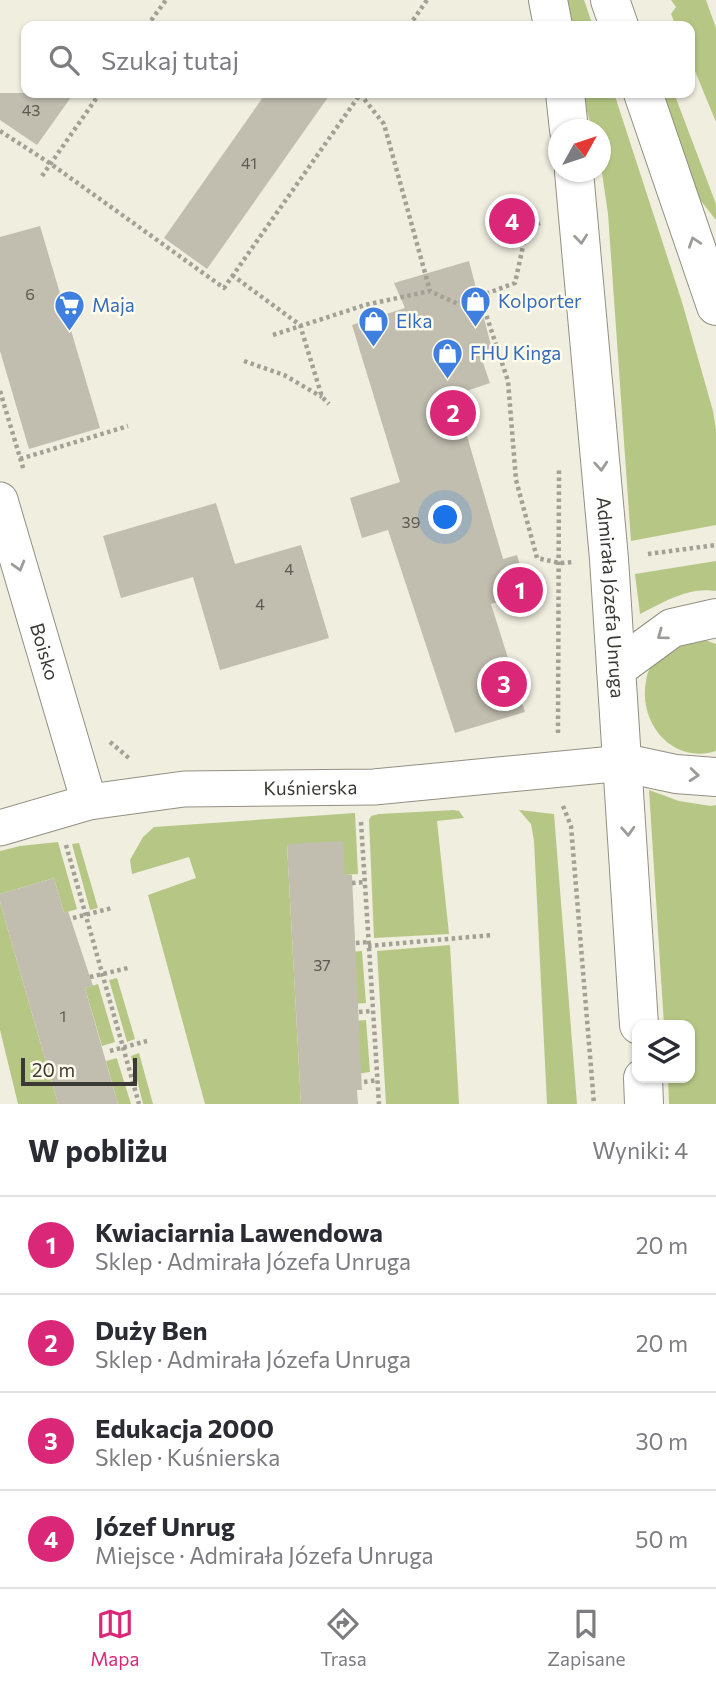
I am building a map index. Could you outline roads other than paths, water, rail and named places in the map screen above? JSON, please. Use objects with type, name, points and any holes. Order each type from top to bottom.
[{"type":"street","points":[[548,0],[552,21]]},
{"type":"street","points":[[610,0],[617,21]]},
{"type":"street","points":[[566,98],[568,119]]},
{"type":"street","points":[[644,98],[716,306]]},
{"type":"street","name":"Admirała Józefa Unruga","points":[[575,182],[594,371],[624,763],[639,1020]]},
{"type":"street","name":"Boisko","points":[[13,491],[89,802]]},
{"type":"street","points":[[616,669],[672,628],[716,618]]},
{"type":"street","points":[[624,763],[676,774],[716,777]]},
{"type":"street","name":"Kuśnierska","points":[[0,828],[89,802],[184,789],[428,784],[624,763]]},
{"type":"street","points":[[643,1083],[644,1104]]},
{"type":"place","name":"Józef Unrug","points":[[512,221]]},
{"type":"place","name":"Kolporter","points":[[475,328]]},
{"type":"place","name":"Maja","points":[[69,332]]},
{"type":"place","name":"Elka","points":[[373,348]]},
{"type":"place","name":"FHU Kinga","points":[[447,380]]},
{"type":"place","name":"Duży Ben","points":[[453,413]]},
{"type":"place","name":"Kwiaciarnia Lawendowa","points":[[520,590]]},
{"type":"place","name":"Edukacja 2000","points":[[504,684]]}]
